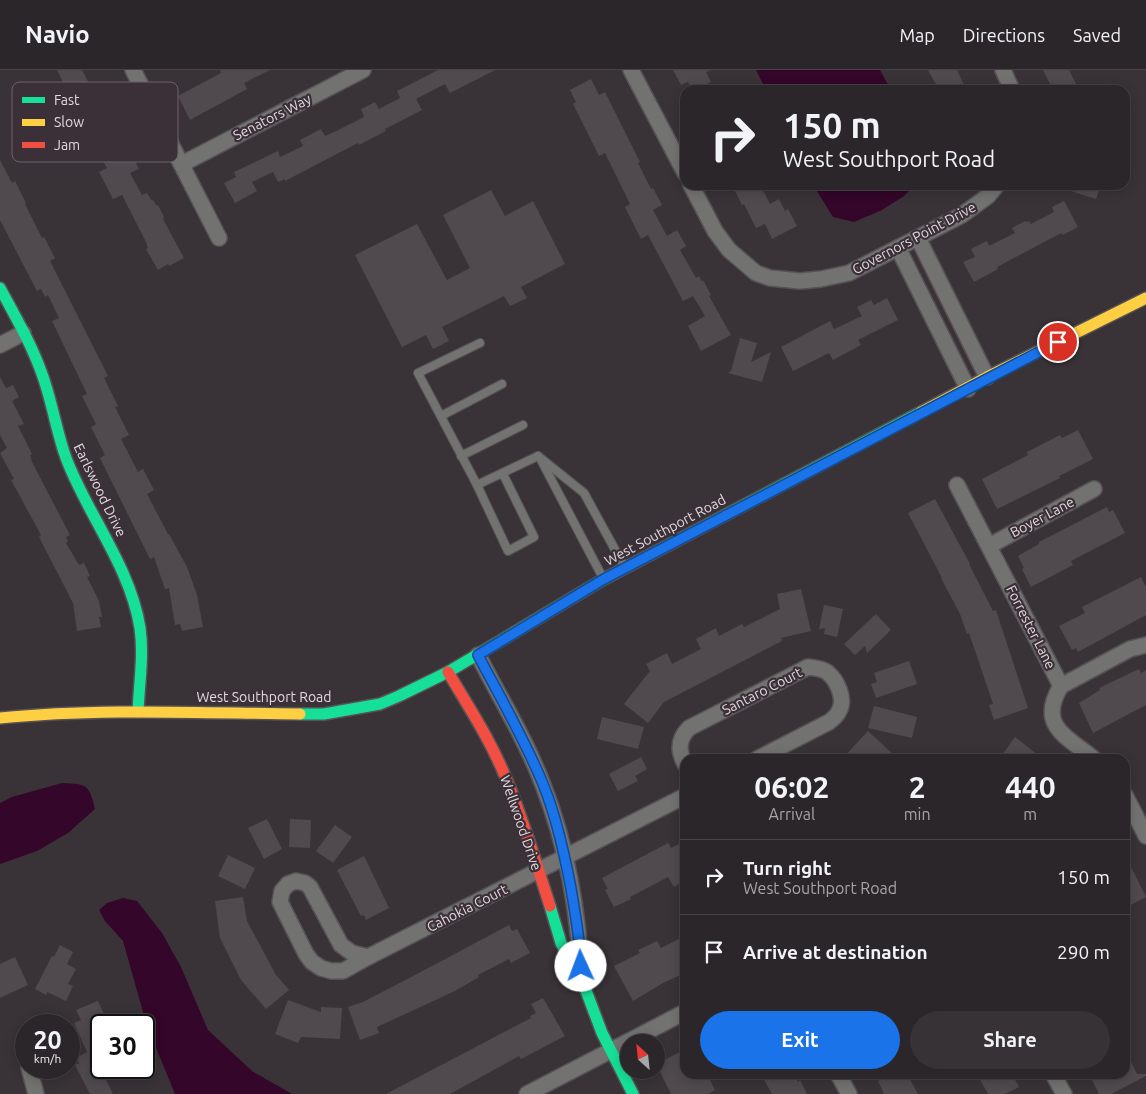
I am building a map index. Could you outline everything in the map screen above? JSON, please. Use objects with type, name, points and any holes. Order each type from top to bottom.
[{"type":"main road","name":"Earlswood Drive","points":[[0,288],[42,374],[68,464],[122,568],[133,596],[141,634],[138,712]]},
{"type":"main road","name":"West Southport Road","points":[[0,718],[31,714],[138,712],[324,714],[380,704],[448,672],[624,568],[987,378],[1146,298]]},
{"type":"main road","name":"Wellwood Drive","points":[[448,672],[485,734],[505,775],[524,826],[561,943],[582,980],[602,1033],[633,1094]]},
{"type":"street","points":[[133,70],[139,82]]},
{"type":"street","name":"Senators Way","points":[[182,164],[363,70]]},
{"type":"street","points":[[631,70],[680,163]]},
{"type":"street","points":[[1003,70],[1010,85]]},
{"type":"street","points":[[178,156],[219,238]]},
{"type":"street","name":"Governors Point Drive","points":[[694,190],[715,231],[729,250],[756,273],[770,278],[800,281],[841,275],[918,238],[974,208],[993,190]]},
{"type":"street","points":[[918,238],[987,378]]},
{"type":"street","points":[[898,248],[968,389]]},
{"type":"street","points":[[0,345],[23,333]]},
{"type":"street","name":"Forrester Lane","points":[[958,486],[1061,686],[1051,706],[1056,728],[1088,754]]},
{"type":"street","name":"Boyer Lane","points":[[989,546],[1094,489]]},
{"type":"street","points":[[1061,686],[1130,649],[1146,645]]},
{"type":"street","name":"Wellwood Drive","points":[[478,655],[529,753],[543,784],[560,834],[580,939],[582,980]]},
{"type":"street","name":"Santaro Court","points":[[682,754],[680,748],[681,738],[689,728],[808,667],[818,668],[828,673],[833,678],[842,697],[841,706],[836,716],[829,722],[767,754]]},
{"type":"street","points":[[565,858],[680,799]]},
{"type":"street","points":[[1130,805],[1146,836]]},
{"type":"street","name":"Cahokia Court","points":[[368,957],[352,953],[340,944],[310,887],[296,882],[288,884],[282,891],[281,904],[306,954],[312,962],[321,968],[343,971],[565,858]]},
{"type":"street","points":[[527,1094],[680,1015]]},
{"type":"street","points":[[31,1079],[36,1094]]},
{"type":"street","points":[[841,1079],[849,1094]]},
{"type":"street","points":[[1056,1079],[1064,1094]]},
{"type":"lane","points":[[480,343],[418,373],[477,485],[508,551],[534,537],[503,474]]},
{"type":"lane","points":[[441,416],[502,384]]},
{"type":"lane","points":[[461,456],[523,425]]},
{"type":"lane","points":[[538,456],[584,494],[624,568]]},
{"type":"lane","points":[[477,485],[538,456]]},
{"type":"lane","points":[[538,456],[604,579]]},
{"type":"shaded area","points":[[756,70],[880,70],[888,85],[764,85]]},
{"type":"shaded area","points":[[816,190],[910,190],[882,210],[854,222],[833,217]]},
{"type":"shaded area","points":[[62,783],[86,787],[89,790],[95,809],[68,833],[37,851],[0,864],[0,803],[12,797]]},
{"type":"shaded area","points":[[123,898],[137,901],[162,933],[181,967],[208,1030],[252,1071],[292,1094],[175,1094],[155,1045],[155,1014],[144,1014],[123,941],[105,921],[99,910],[107,903]]},
{"type":"building","points":[[57,70],[82,70],[88,82],[63,82]]},
{"type":"building","points":[[220,70],[270,70],[244,83],[247,89],[190,120],[178,96],[221,73]]},
{"type":"building","points":[[438,70],[495,70],[450,93],[445,84],[416,99],[422,110],[359,145],[358,143],[285,181],[285,179],[278,182],[273,172],[252,182],[257,191],[235,203],[224,183],[236,177],[234,172],[278,151],[280,157],[303,146],[300,140],[321,129],[325,136],[364,117],[361,109],[375,102],[379,109],[400,98],[397,91]]},
{"type":"building","points":[[673,70],[711,70],[706,72],[711,82],[705,85],[690,85],[688,82],[681,85]]},
{"type":"building","points":[[928,70],[957,70],[964,85],[936,85]]},
{"type":"building","points":[[1043,70],[1069,70],[1076,85],[1050,85]]},
{"type":"building","points":[[591,79],[599,95],[605,92],[640,162],[638,163],[651,189],[653,188],[662,205],[653,210],[667,236],[677,230],[686,246],[680,250],[696,278],[699,276],[701,281],[703,280],[711,295],[709,296],[731,335],[701,351],[688,326],[705,316],[693,296],[683,301],[648,235],[641,239],[625,207],[630,204],[605,153],[599,156],[573,104],[576,102],[570,90]]},
{"type":"building","points":[[0,160],[12,183],[15,181],[42,238],[44,237],[55,258],[50,261],[108,376],[104,378],[118,406],[115,407],[129,435],[121,439],[138,472],[143,469],[154,490],[147,494],[187,567],[197,595],[203,627],[182,631],[180,624],[175,625],[169,588],[165,589],[154,557],[150,559],[100,458],[105,455],[91,427],[96,424],[82,396],[87,394],[52,321],[59,318],[48,295],[45,297],[41,289],[37,291],[0,220]]},
{"type":"building","points":[[104,162],[136,162],[139,169],[130,173],[142,195],[147,193],[152,201],[158,205],[164,221],[184,258],[158,270],[146,249],[148,248],[146,242],[122,195],[113,199],[99,172],[107,168]]},
{"type":"building","points":[[491,190],[505,216],[533,201],[565,264],[521,287],[527,298],[510,306],[504,296],[442,327],[449,341],[433,349],[426,335],[402,347],[355,255],[417,224],[447,280],[470,268],[443,215]]},
{"type":"building","points":[[734,190],[763,190],[770,204],[779,199],[785,211],[788,209],[797,226],[772,239],[765,224],[756,228],[744,204],[742,205]]},
{"type":"building","points":[[1067,190],[1099,190],[1096,199]]},
{"type":"building","points":[[1064,201],[1078,227],[1063,235],[1061,233],[997,267],[998,269],[974,282],[963,262],[975,257],[971,249],[987,241],[989,246],[1015,233],[1012,228],[1025,221],[1029,221],[1031,224],[1054,212],[1052,207]]},
{"type":"building","points":[[887,298],[898,320],[858,340],[861,345],[833,360],[829,353],[793,371],[781,347],[830,321],[834,329],[862,316],[857,307],[871,300],[874,305]]},
{"type":"building","points":[[740,338],[757,343],[751,362],[771,352],[762,382],[728,373],[731,371]]},
{"type":"building","points":[[0,377],[6,388],[13,385],[19,397],[12,401],[24,424],[18,426],[32,454],[30,455],[32,462],[70,535],[66,537],[68,541],[66,543],[79,565],[84,563],[90,576],[87,577],[99,601],[102,617],[99,617],[101,627],[77,631],[73,603],[39,537],[41,535],[11,480],[14,479],[0,453],[7,448],[0,435]]},
{"type":"building","points":[[1078,430],[1093,459],[1059,476],[1060,478],[997,509],[982,479],[1028,455],[1027,452],[1060,435],[1062,438]]},
{"type":"building","points":[[935,499],[993,611],[996,610],[1028,708],[994,720],[989,705],[993,704],[969,633],[967,634],[960,614],[908,513]]},
{"type":"building","points":[[1107,507],[1109,512],[1113,510],[1125,533],[1071,561],[1073,565],[1031,587],[1018,556],[1039,544],[1039,542]]},
{"type":"building","points":[[1141,577],[1146,587],[1146,615],[1078,652],[1076,648],[1072,650],[1059,626],[1085,613],[1082,607]]},
{"type":"building","points":[[801,589],[811,631],[781,638],[782,641],[664,702],[648,723],[624,704],[650,671],[646,664],[667,653],[672,664],[701,649],[696,639],[716,628],[719,636],[742,624],[744,627],[780,609],[777,594]]},
{"type":"building","points":[[824,605],[843,609],[837,637],[824,634],[825,628],[819,629]]},
{"type":"building","points":[[876,614],[891,630],[867,653],[865,646],[855,655],[844,644]]},
{"type":"building","points":[[909,661],[917,684],[876,698],[871,684],[877,682],[874,673]]},
{"type":"building","points":[[1139,669],[1141,673],[1146,670],[1146,705],[1093,733],[1079,703],[1100,690],[1099,688]]},
{"type":"building","points":[[874,706],[917,717],[912,738],[868,728]]},
{"type":"building","points":[[602,717],[644,727],[638,749],[597,739]]},
{"type":"building","points":[[868,731],[893,754],[847,754]]},
{"type":"building","points":[[1015,737],[1037,754],[1003,754]]},
{"type":"building","points":[[641,757],[647,769],[635,776],[638,781],[618,791],[609,774]]},
{"type":"building","points":[[267,819],[282,849],[264,859],[248,828]]},
{"type":"building","points":[[290,819],[311,820],[310,848],[289,847]]},
{"type":"building","points":[[335,825],[352,837],[333,863],[316,851]]},
{"type":"building","points":[[668,843],[671,848],[680,844],[680,883],[674,887],[668,877],[614,907],[605,890],[608,889],[602,878]]},
{"type":"building","points":[[228,855],[255,868],[245,889],[218,876]]},
{"type":"building","points":[[364,856],[389,908],[366,920],[364,915],[361,916],[337,870]]},
{"type":"building","points":[[1130,865],[1146,897],[1130,905]]},
{"type":"building","points":[[243,897],[247,921],[276,975],[289,990],[266,1009],[241,980],[220,938],[215,901]]},
{"type":"building","points":[[509,925],[512,931],[517,929],[530,953],[511,963],[509,959],[478,975],[479,977],[455,991],[377,1027],[379,1033],[360,1040],[348,1007],[363,1002]]},
{"type":"building","points":[[680,938],[680,975],[633,1001],[614,966],[640,953],[638,950],[657,941],[661,948]]},
{"type":"building","points":[[60,945],[73,952],[67,964],[76,969],[68,984],[73,986],[66,1001],[47,992],[46,995],[35,989],[52,956],[54,957]]},
{"type":"building","points":[[15,957],[28,985],[0,998],[0,964]]},
{"type":"building","points":[[543,998],[565,1036],[521,1059],[519,1056],[450,1094],[386,1094],[531,1018],[530,1016],[536,1013],[531,1004]]},
{"type":"building","points":[[288,1000],[321,1012],[321,1007],[342,1008],[340,1039],[301,1037],[298,1043],[275,1034]]},
{"type":"building","points":[[98,1001],[104,1014],[90,1014],[90,1079],[106,1079],[113,1094],[90,1094],[80,1075],[80,1056],[87,1052],[80,1036],[80,1014],[76,1010]]},
{"type":"building","points":[[680,1052],[680,1079],[710,1079],[715,1090],[708,1094],[671,1094],[664,1079],[665,1060]]},
{"type":"building","points":[[1130,1060],[1137,1074],[1146,1074],[1146,1076],[1111,1094],[1099,1094],[1092,1079],[1130,1079]]},
{"type":"building","points":[[764,1079],[796,1079],[798,1082],[800,1080],[807,1094],[772,1094]]},
{"type":"building","points":[[882,1079],[910,1079],[918,1094],[884,1094],[878,1081]]},
{"type":"building","points":[[980,1079],[1015,1079],[1019,1087],[1005,1094],[988,1094]]},
{"type":"traffic: fast","points":[[0,288],[38,363],[49,395],[66,458],[85,500],[118,562],[135,605],[142,649],[138,712]]},
{"type":"traffic: fast","points":[[300,714],[324,714],[380,704],[399,696],[448,672],[604,579],[921,412]]},
{"type":"traffic: fast","points":[[550,906],[561,943],[582,980],[602,1033],[633,1094]]},
{"type":"traffic: slow","points":[[921,412],[1146,298]]},
{"type":"traffic: slow","points":[[0,718],[112,712],[300,714]]},
{"type":"traffic: jam","points":[[448,672],[499,762],[512,792],[550,906]]},
{"type":"route","points":[[581,966],[580,939],[572,895],[560,834],[551,806],[529,753],[478,655],[604,579],[1058,342]]}]
